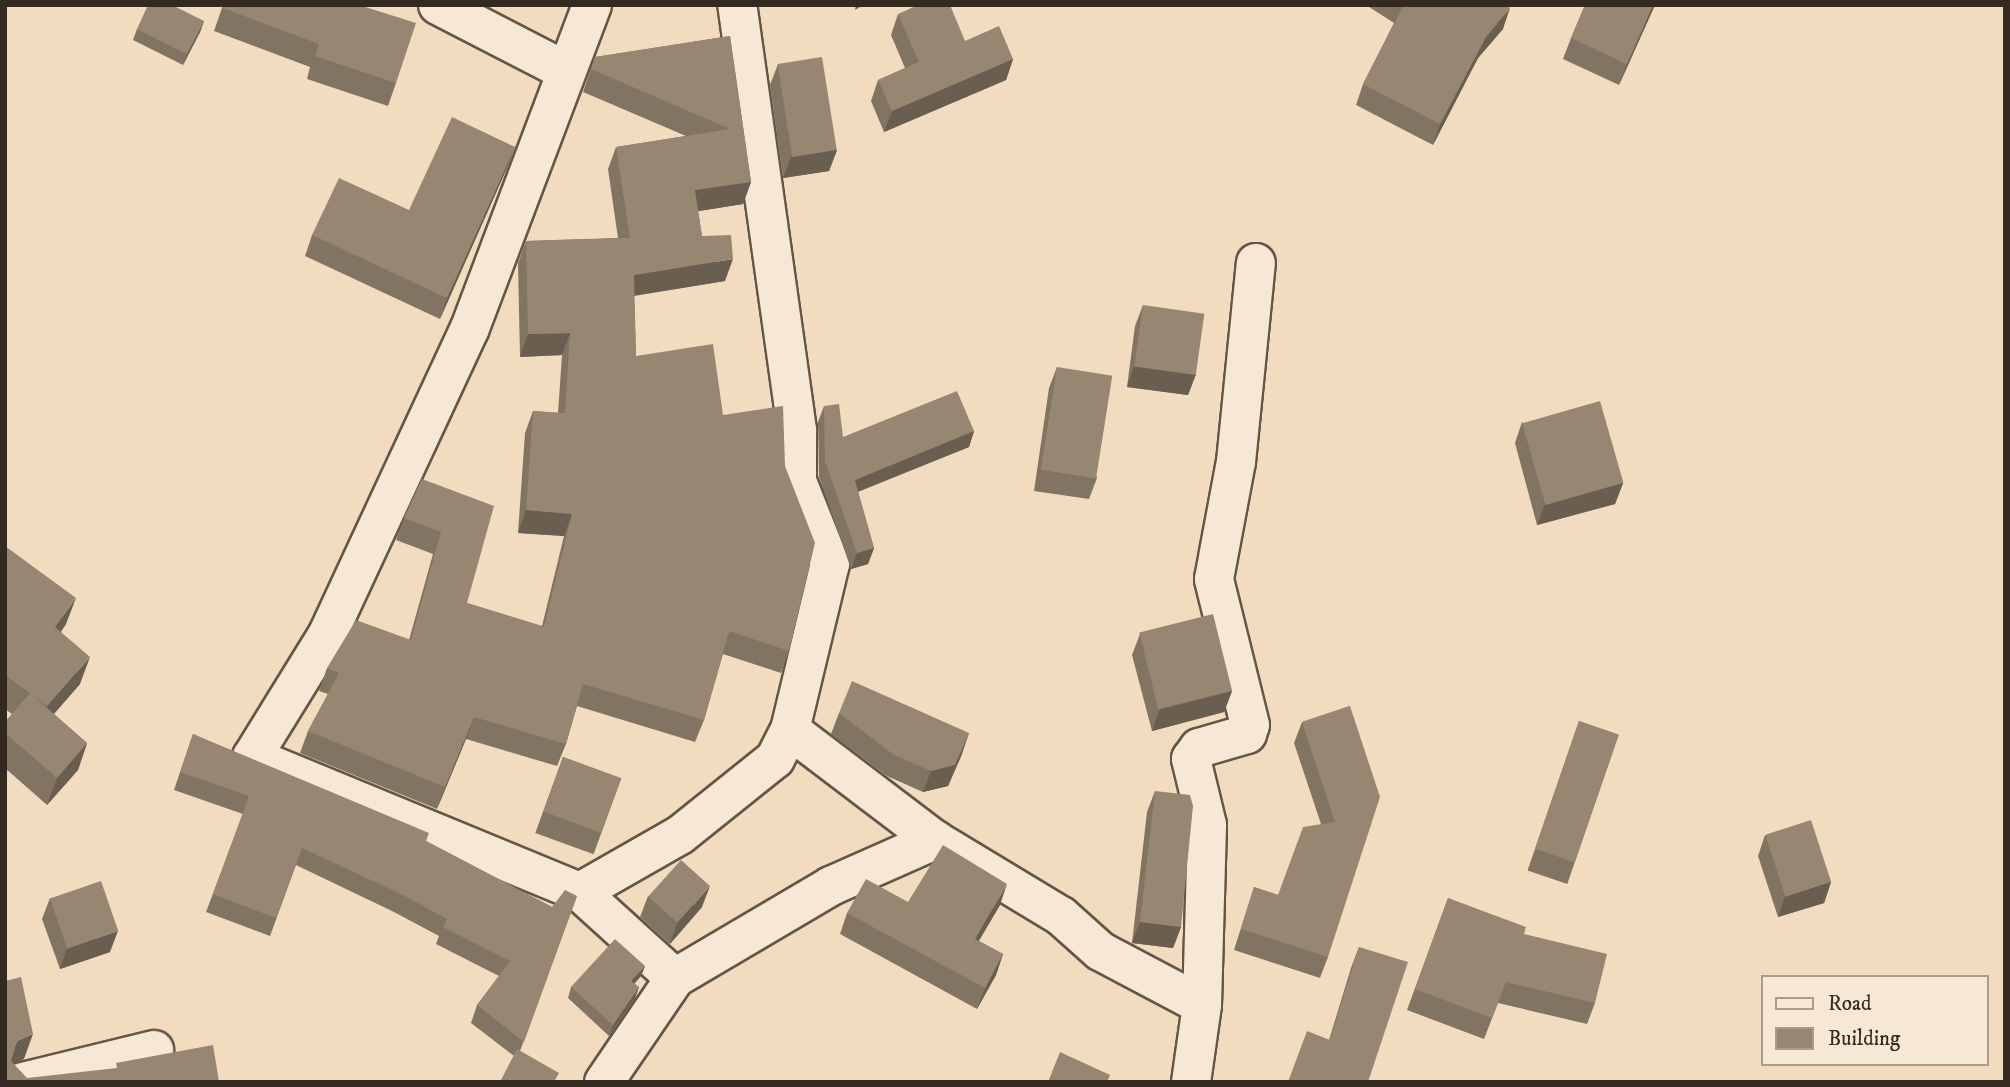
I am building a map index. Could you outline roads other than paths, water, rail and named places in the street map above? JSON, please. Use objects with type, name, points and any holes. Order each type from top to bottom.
[{"type":"street","points":[[438,5],[564,70]]},
{"type":"street","points":[[592,5],[564,70],[469,330],[328,634],[252,757],[580,892],[675,978]]},
{"type":"street","points":[[580,892],[680,835],[775,758],[790,730],[830,564],[797,481],[797,430],[737,5]]},
{"type":"street","points":[[1191,1082],[1202,1005],[1207,825],[1191,759],[1199,748],[1247,734],[1250,725],[1214,579],[1236,462],[1256,263]]},
{"type":"street","points":[[790,730],[935,840],[1060,916],[1100,951],[1202,1005]]},
{"type":"street","points":[[604,1082],[675,978],[831,886],[935,840]]},
{"type":"street","points":[[23,1082],[154,1050]]}]
